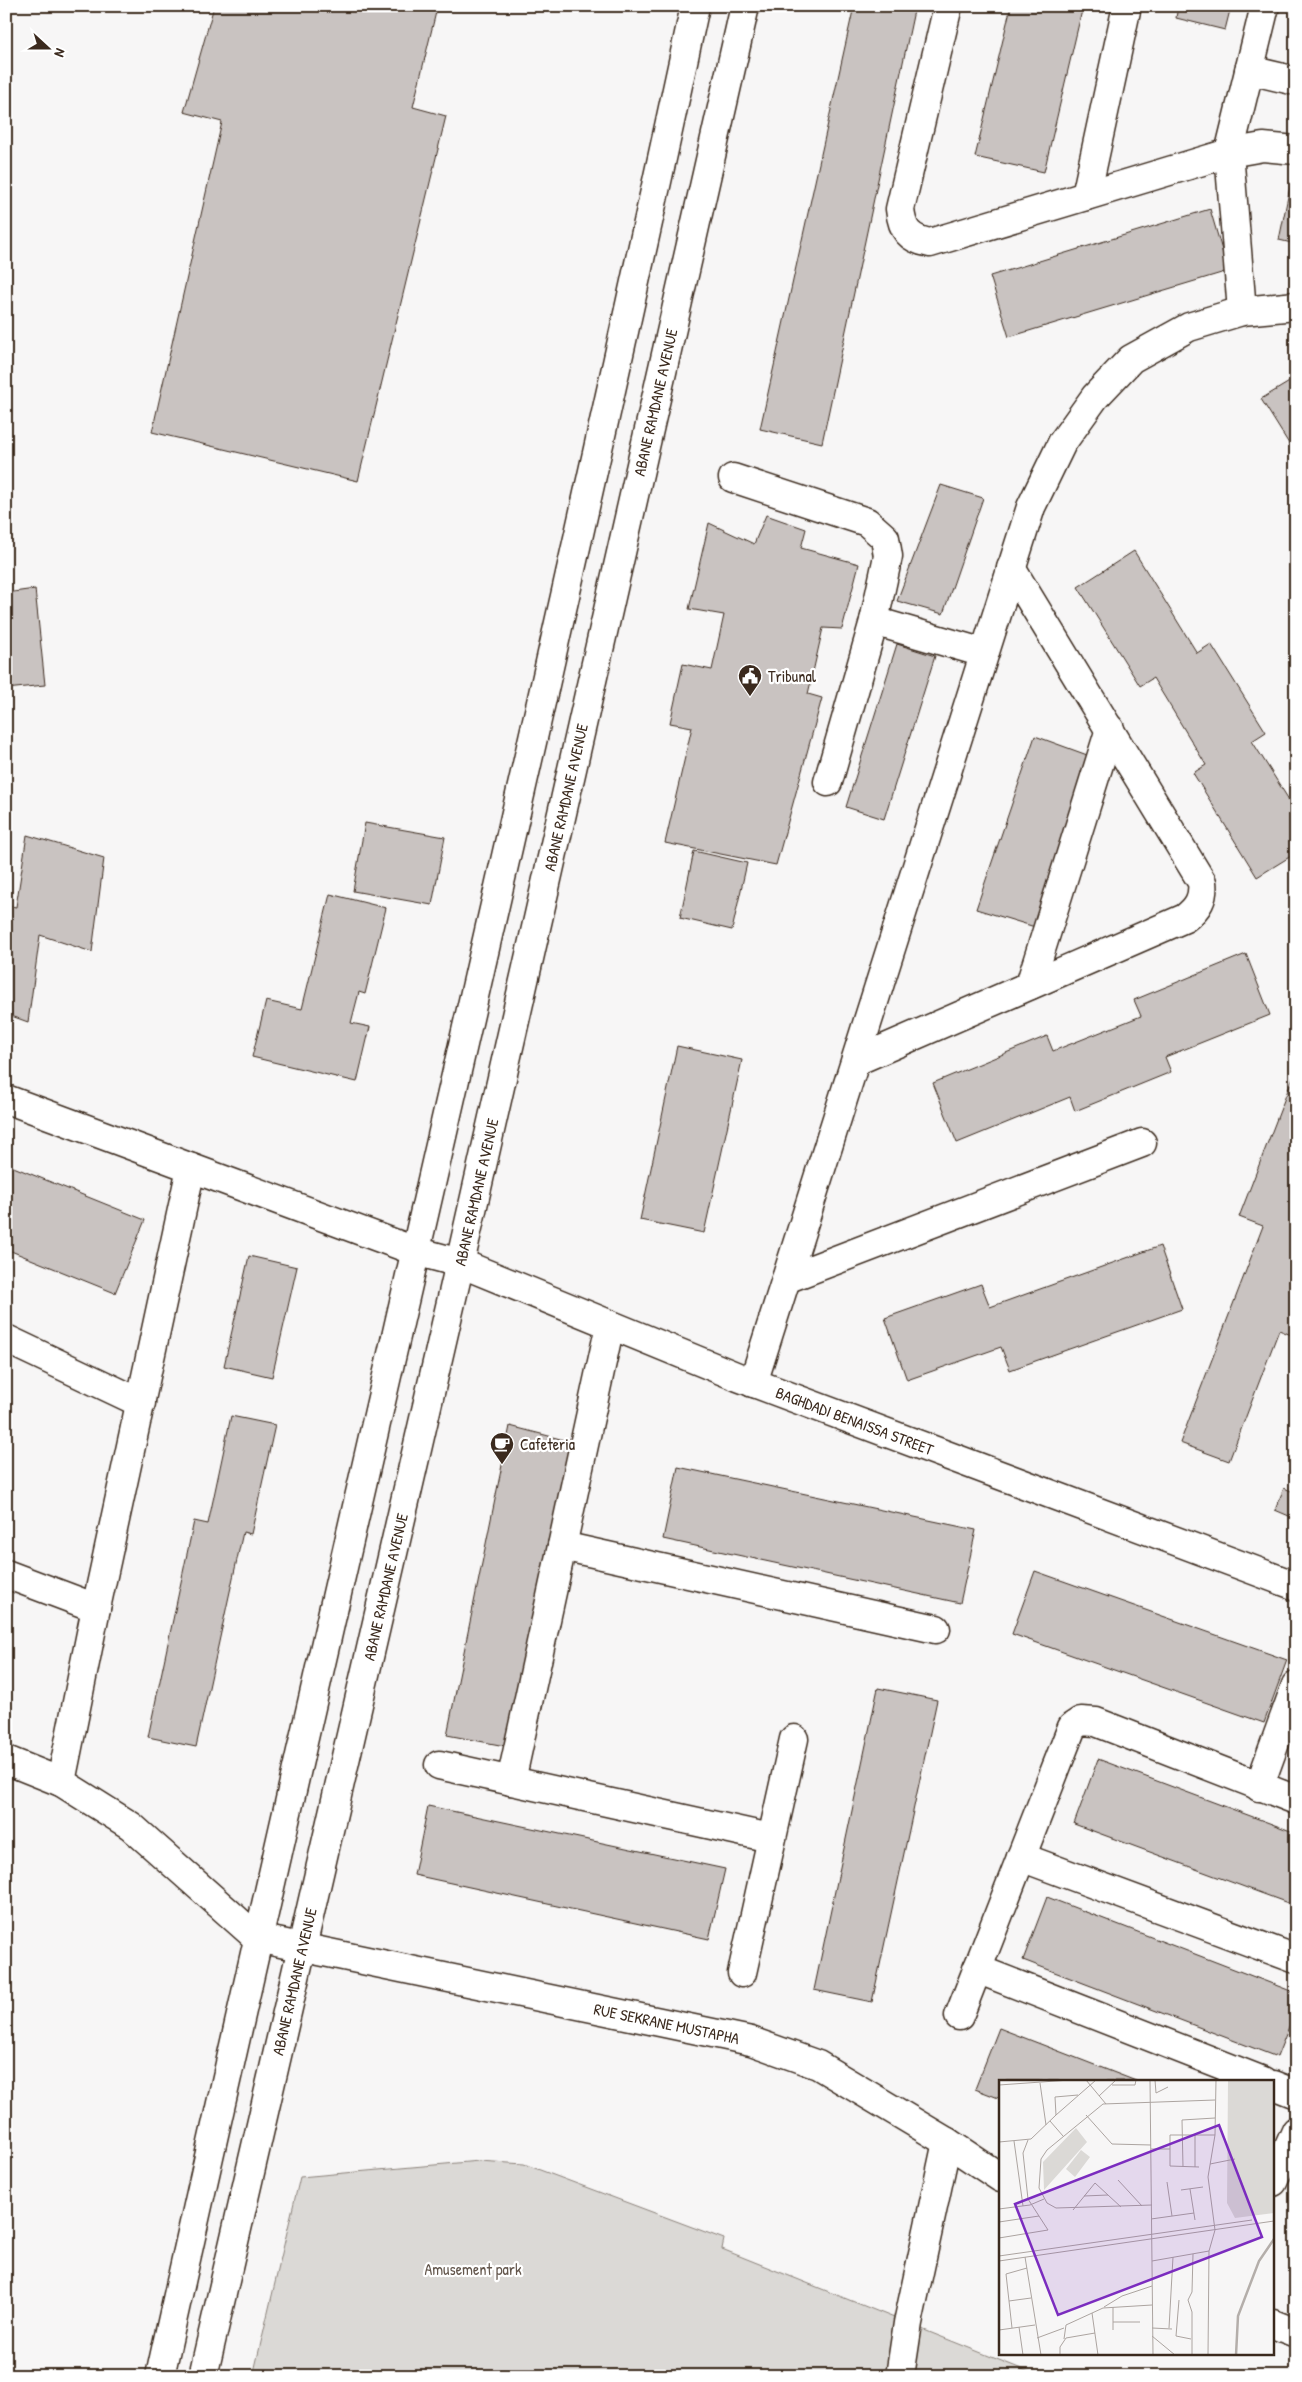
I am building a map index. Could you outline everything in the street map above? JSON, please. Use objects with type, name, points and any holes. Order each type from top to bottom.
[{"type":"street","points":[[160,2376],[257,1938],[629,315],[695,6]]},
{"type":"street","name":"ABANE RAMDANE AVENUE","points":[[203,2376],[460,1263],[745,6]]},
{"type":"street","points":[[948,6],[900,209],[901,224],[907,234],[919,241],[930,243],[1229,153],[1263,147],[1296,150]]},
{"type":"street","points":[[1086,196],[1126,6]]},
{"type":"street","points":[[1242,311],[1229,153],[1265,6]]},
{"type":"street","points":[[1249,70],[1296,81]]},
{"type":"street","points":[[753,1383],[1031,507],[1062,443],[1095,397],[1131,359],[1189,327],[1242,311],[1296,306]]},
{"type":"street","points":[[734,478],[867,522],[885,538],[888,556],[874,621],[828,782]]},
{"type":"street","points":[[856,1061],[1185,918],[1200,900],[1203,892],[1202,882],[1012,568]]},
{"type":"street","points":[[874,621],[984,653]]},
{"type":"street","points":[[1030,985],[1110,729]]},
{"type":"street","name":"BAGHDADI BENAISSA STREET","points":[[6,1099],[415,1251],[460,1263],[753,1383],[1296,1586]]},
{"type":"street","points":[[786,1279],[1142,1143]]},
{"type":"street","points":[[61,1782],[96,1608],[191,1168]]},
{"type":"street","points":[[511,1781],[610,1325]]},
{"type":"street","points":[[6,1339],[141,1403]]},
{"type":"street","points":[[562,1546],[936,1629]]},
{"type":"street","points":[[6,1574],[96,1608]]},
{"type":"street","points":[[1259,1787],[1296,1686]]},
{"type":"street","points":[[959,2016],[1067,1735],[1072,1727],[1081,1721],[1096,1722],[1296,1800]]},
{"type":"street","points":[[742,1973],[794,1739]]},
{"type":"street","points":[[6,1760],[61,1782],[131,1826],[257,1938]]},
{"type":"street","points":[[439,1765],[772,1838]]},
{"type":"street","points":[[1021,1857],[1296,1959]]},
{"type":"street","name":"RUE SEKRANE MUSTAPHA","points":[[257,1938],[751,2041],[818,2065],[947,2142],[999,2177]]},
{"type":"street","points":[[977,1969],[1260,2080]]},
{"type":"street","points":[[1274,2085],[1296,2094]]},
{"type":"street","points":[[1274,2180],[1296,2131]]},
{"type":"street","points":[[900,2376],[908,2324],[947,2142]]},
{"type":"street","points":[[1274,2324],[1296,2333]]},
{"type":"green space","name":"Amusement park","points":[[479,2161],[524,2164],[724,2239],[722,2249],[1039,2376],[253,2376],[300,2177]]},
{"type":"building","points":[[214,6],[412,6],[436,12],[413,107],[446,116],[358,481],[152,432],[222,122],[184,112]]},
{"type":"building","points":[[854,6],[915,6],[822,443],[760,429]]},
{"type":"building","points":[[1011,6],[1083,6],[1044,172],[975,157]]},
{"type":"building","points":[[1178,6],[1231,6],[1225,30],[1176,18]]},
{"type":"building","points":[[1291,182],[1296,184],[1296,244],[1279,240]]},
{"type":"building","points":[[1210,209],[1228,271],[1009,337],[990,276]]},
{"type":"building","points":[[1296,378],[1296,455],[1261,399]]},
{"type":"building","points":[[941,485],[983,498],[943,614],[897,601]]},
{"type":"building","points":[[766,515],[806,529],[801,548],[859,564],[842,629],[823,628],[808,694],[822,698],[776,865],[665,843],[692,727],[670,723],[683,664],[712,670],[724,615],[689,609],[709,523],[754,544]]},
{"type":"building","points":[[1134,551],[1197,653],[1211,644],[1266,732],[1252,741],[1296,811],[1296,853],[1257,877],[1193,773],[1206,765],[1153,678],[1140,686],[1078,587]]},
{"type":"building","points":[[35,589],[45,685],[6,689],[6,593]]},
{"type":"building","points":[[897,644],[935,656],[884,819],[846,807]]},
{"type":"building","points":[[1035,736],[1090,756],[1035,927],[976,909]]},
{"type":"building","points":[[365,823],[445,837],[432,905],[353,891]]},
{"type":"building","points":[[27,835],[104,858],[92,952],[40,935],[28,1022],[6,1014],[6,905],[16,907]]},
{"type":"building","points":[[694,851],[747,863],[732,930],[680,918]]},
{"type":"building","points":[[330,894],[386,908],[365,994],[359,992],[351,1023],[370,1027],[357,1082],[252,1057],[266,1001],[302,1009]]},
{"type":"building","points":[[1246,954],[1270,1015],[1165,1057],[1171,1072],[1075,1111],[1070,1097],[957,1143],[933,1083],[1047,1036],[1053,1051],[1141,1016],[1134,1000]]},
{"type":"building","points":[[677,1046],[742,1060],[704,1233],[640,1220]]},
{"type":"building","points":[[1296,1069],[1296,1337],[1279,1330],[1229,1461],[1180,1443],[1263,1226],[1239,1217]]},
{"type":"building","points":[[6,1164],[145,1220],[115,1293],[6,1249]]},
{"type":"building","points":[[1160,1246],[1182,1309],[1010,1370],[1001,1347],[907,1380],[885,1318],[981,1284],[990,1307]]},
{"type":"building","points":[[249,1256],[297,1267],[272,1377],[224,1366]]},
{"type":"building","points":[[231,1416],[275,1425],[251,1534],[243,1532],[196,1747],[148,1737],[194,1521],[208,1524]]},
{"type":"building","points":[[510,1426],[572,1442],[505,1746],[447,1735]]},
{"type":"building","points":[[678,1467],[976,1530],[960,1603],[663,1539]]},
{"type":"building","points":[[1284,1488],[1296,1493],[1296,1519],[1275,1510]]},
{"type":"building","points":[[1035,1571],[1287,1660],[1264,1723],[1012,1634]]},
{"type":"building","points":[[878,1688],[937,1700],[872,2002],[814,1990]]},
{"type":"building","points":[[1098,1759],[1296,1833],[1296,1906],[1074,1824]]},
{"type":"building","points":[[428,1806],[725,1869],[709,1939],[414,1875]]},
{"type":"building","points":[[1047,1897],[1296,1993],[1296,2009],[1277,2057],[1023,1960]]},
{"type":"building","points":[[999,2028],[1133,2080],[999,2080],[999,2098],[975,2089]]},
{"type":"place","name":"Tribunal","points":[[750,697]]},
{"type":"place","name":"Cafeteria","points":[[502,1465]]}]
